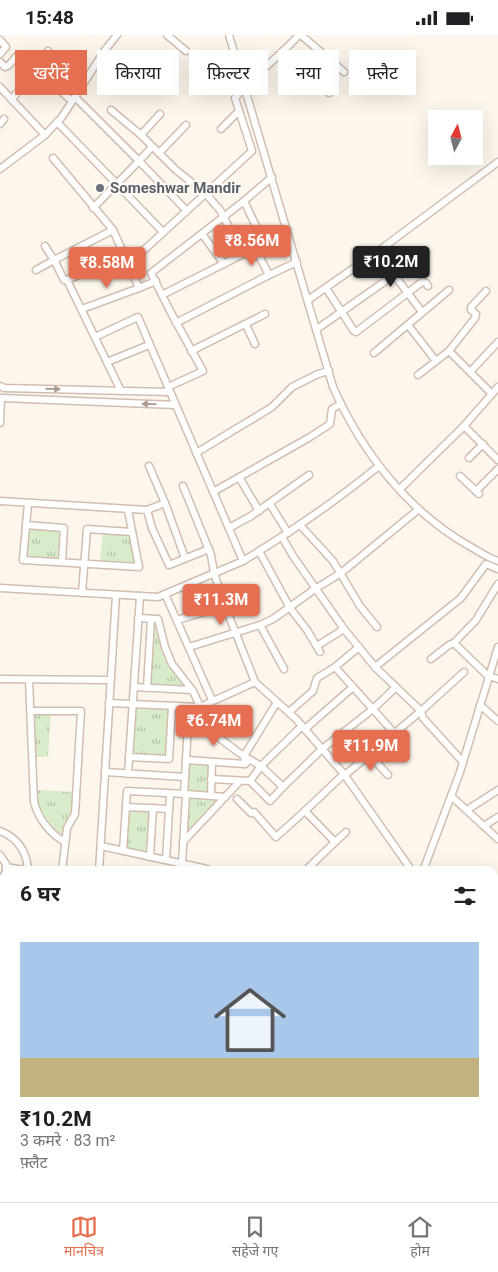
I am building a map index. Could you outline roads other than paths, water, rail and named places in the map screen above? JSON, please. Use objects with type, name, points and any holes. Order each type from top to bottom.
[{"type":"street","points":[[0,169],[45,135],[57,122],[117,35]]},
{"type":"street","points":[[167,35],[186,51]]},
{"type":"street","points":[[229,35],[234,50]]},
{"type":"street","points":[[285,50],[300,35],[344,71]]},
{"type":"street","points":[[0,40],[6,47],[0,55]]},
{"type":"street","points":[[268,66],[278,57]]},
{"type":"street","points":[[0,62],[5,67],[15,58]]},
{"type":"street","points":[[0,87],[45,135]]},
{"type":"street","points":[[12,99],[15,95]]},
{"type":"street","points":[[69,95],[139,161],[186,210]]},
{"type":"street","points":[[238,95],[235,98],[252,151]]},
{"type":"street","points":[[247,95],[329,371],[341,404],[359,437],[379,465],[419,509],[453,537],[498,561]]},
{"type":"street","points":[[111,110],[176,170],[206,193],[220,210],[243,254]]},
{"type":"street","points":[[220,129],[239,111]]},
{"type":"street","points":[[140,135],[160,114]]},
{"type":"street","points":[[57,122],[163,232]]},
{"type":"street","points":[[159,153],[186,125]]},
{"type":"street","points":[[67,280],[126,255],[144,250],[252,151],[262,145]]},
{"type":"street","points":[[93,208],[152,147]]},
{"type":"street","points":[[53,158],[113,230],[126,255],[139,288]]},
{"type":"street","points":[[308,300],[377,252],[498,161]]},
{"type":"street","points":[[2,387],[121,391],[169,389],[203,371],[151,273],[169,257],[224,217],[272,177]]},
{"type":"street","points":[[244,201],[264,243]]},
{"type":"street","points":[[162,295],[255,248],[287,229]]},
{"type":"street","points":[[36,270],[113,230]]},
{"type":"street","points":[[202,234],[224,264]]},
{"type":"street","points":[[45,246],[64,280],[67,280],[121,391]]},
{"type":"street","points":[[255,248],[269,275]]},
{"type":"street","points":[[377,252],[422,312]]},
{"type":"street","points":[[176,323],[297,261]]},
{"type":"street","points":[[317,329],[394,275]]},
{"type":"street","points":[[82,309],[156,281]]},
{"type":"street","points":[[326,288],[356,332],[422,282],[428,286]]},
{"type":"street","points":[[374,353],[449,290]]},
{"type":"street","points":[[418,375],[449,351],[476,316],[471,307],[486,291]]},
{"type":"street","points":[[192,351],[265,314]]},
{"type":"street","points":[[95,337],[138,317],[243,561]]},
{"type":"street","points":[[246,325],[255,344]]},
{"type":"street","points":[[408,325],[436,361]]},
{"type":"street","points":[[470,372],[498,342]]},
{"type":"street","points":[[107,362],[149,345]]},
{"type":"street","points":[[449,351],[492,394]]},
{"type":"street","points":[[196,453],[272,407],[292,387],[318,374],[329,371]]},
{"type":"street","points":[[0,423],[1,398],[6,392],[2,387]]},
{"type":"street","points":[[400,489],[464,426],[498,387]]},
{"type":"street","points":[[1,398],[175,405]]},
{"type":"street","points":[[212,492],[330,424],[332,409],[341,404]]},
{"type":"street","points":[[464,426],[498,460]]},
{"type":"street","points":[[469,458],[483,444]]},
{"type":"street","points":[[0,588],[158,597],[243,561],[342,496],[379,465]]},
{"type":"street","points":[[150,466],[185,559]]},
{"type":"street","points":[[460,476],[477,493],[498,469]]},
{"type":"street","points":[[229,528],[270,504],[309,475]]},
{"type":"street","points":[[239,477],[259,511]]},
{"type":"street","points":[[183,486],[209,549],[214,573],[225,606],[255,682],[304,728],[345,775],[409,866]]},
{"type":"street","points":[[0,501],[147,510],[165,503]]},
{"type":"street","points":[[28,503],[23,560],[139,567],[128,509]]},
{"type":"street","points":[[270,504],[293,556],[344,629],[375,667],[421,711],[423,718],[463,762]]},
{"type":"street","points":[[189,647],[260,625],[273,619],[341,573],[419,509]]},
{"type":"street","points":[[147,510],[152,528],[169,565],[209,549]]},
{"type":"street","points":[[26,525],[64,528],[62,562]]},
{"type":"street","points":[[300,525],[334,561],[360,606],[376,627]]},
{"type":"street","points":[[82,593],[87,529],[132,532]]},
{"type":"street","points":[[259,551],[290,608],[319,649],[344,629]]},
{"type":"street","points":[[375,667],[461,598],[486,564],[498,569]]},
{"type":"street","points":[[431,659],[454,643],[476,619],[498,584]]},
{"type":"street","points":[[165,594],[212,700]]},
{"type":"street","points":[[99,866],[116,595]]},
{"type":"street","points":[[128,773],[140,596]]},
{"type":"street","points":[[177,620],[225,606]]},
{"type":"street","points":[[138,618],[158,619],[165,647],[172,664],[192,690],[207,722],[222,739],[246,760],[261,766],[283,787]]},
{"type":"street","points":[[146,688],[151,619]]},
{"type":"street","points":[[260,625],[284,669]]},
{"type":"street","points":[[454,643],[488,676],[498,679]]},
{"type":"street","points":[[289,713],[314,691],[317,678],[335,667],[359,647]]},
{"type":"street","points":[[424,866],[463,762],[498,648]]},
{"type":"street","points":[[335,667],[405,745]]},
{"type":"street","points":[[237,799],[251,813],[254,812],[276,837],[464,672]]},
{"type":"street","points":[[0,679],[111,681]]},
{"type":"street","points":[[29,680],[34,802],[37,812],[55,837],[66,842]]},
{"type":"street","points":[[109,703],[200,707],[255,682]]},
{"type":"street","points":[[134,687],[192,690]]},
{"type":"street","points":[[250,781],[261,766],[353,687]]},
{"type":"street","points":[[211,779],[250,781],[270,801],[322,749],[373,709],[396,687]]},
{"type":"street","points":[[246,760],[277,702]]},
{"type":"street","points":[[480,705],[498,721]]},
{"type":"street","points":[[129,757],[169,759],[172,706]]},
{"type":"street","points":[[182,864],[189,707]]},
{"type":"street","points":[[31,711],[81,711],[75,814],[67,827],[63,866]]},
{"type":"street","points":[[370,755],[388,775]]},
{"type":"street","points":[[186,760],[212,762],[246,760]]},
{"type":"street","points":[[211,796],[212,762]]},
{"type":"street","points":[[105,772],[185,777]]},
{"type":"street","points":[[183,842],[240,781]]},
{"type":"street","points":[[467,810],[498,790]]},
{"type":"street","points":[[123,851],[127,791],[225,797]]},
{"type":"street","points":[[166,861],[170,794]]},
{"type":"street","points":[[451,796],[498,839]]},
{"type":"street","points":[[126,807],[169,809]]},
{"type":"street","points":[[150,857],[153,808]]},
{"type":"street","points":[[305,811],[335,842]]},
{"type":"street","points":[[484,826],[498,817]]},
{"type":"street","points":[[0,831],[15,839],[22,847],[28,866]]},
{"type":"street","points":[[310,866],[346,831]]},
{"type":"street","points":[[100,846],[192,866]]},
{"type":"street","points":[[0,855],[4,858],[5,866]]},
{"type":"place","name":"Someshwar Mandir","points":[[100,188]]}]
